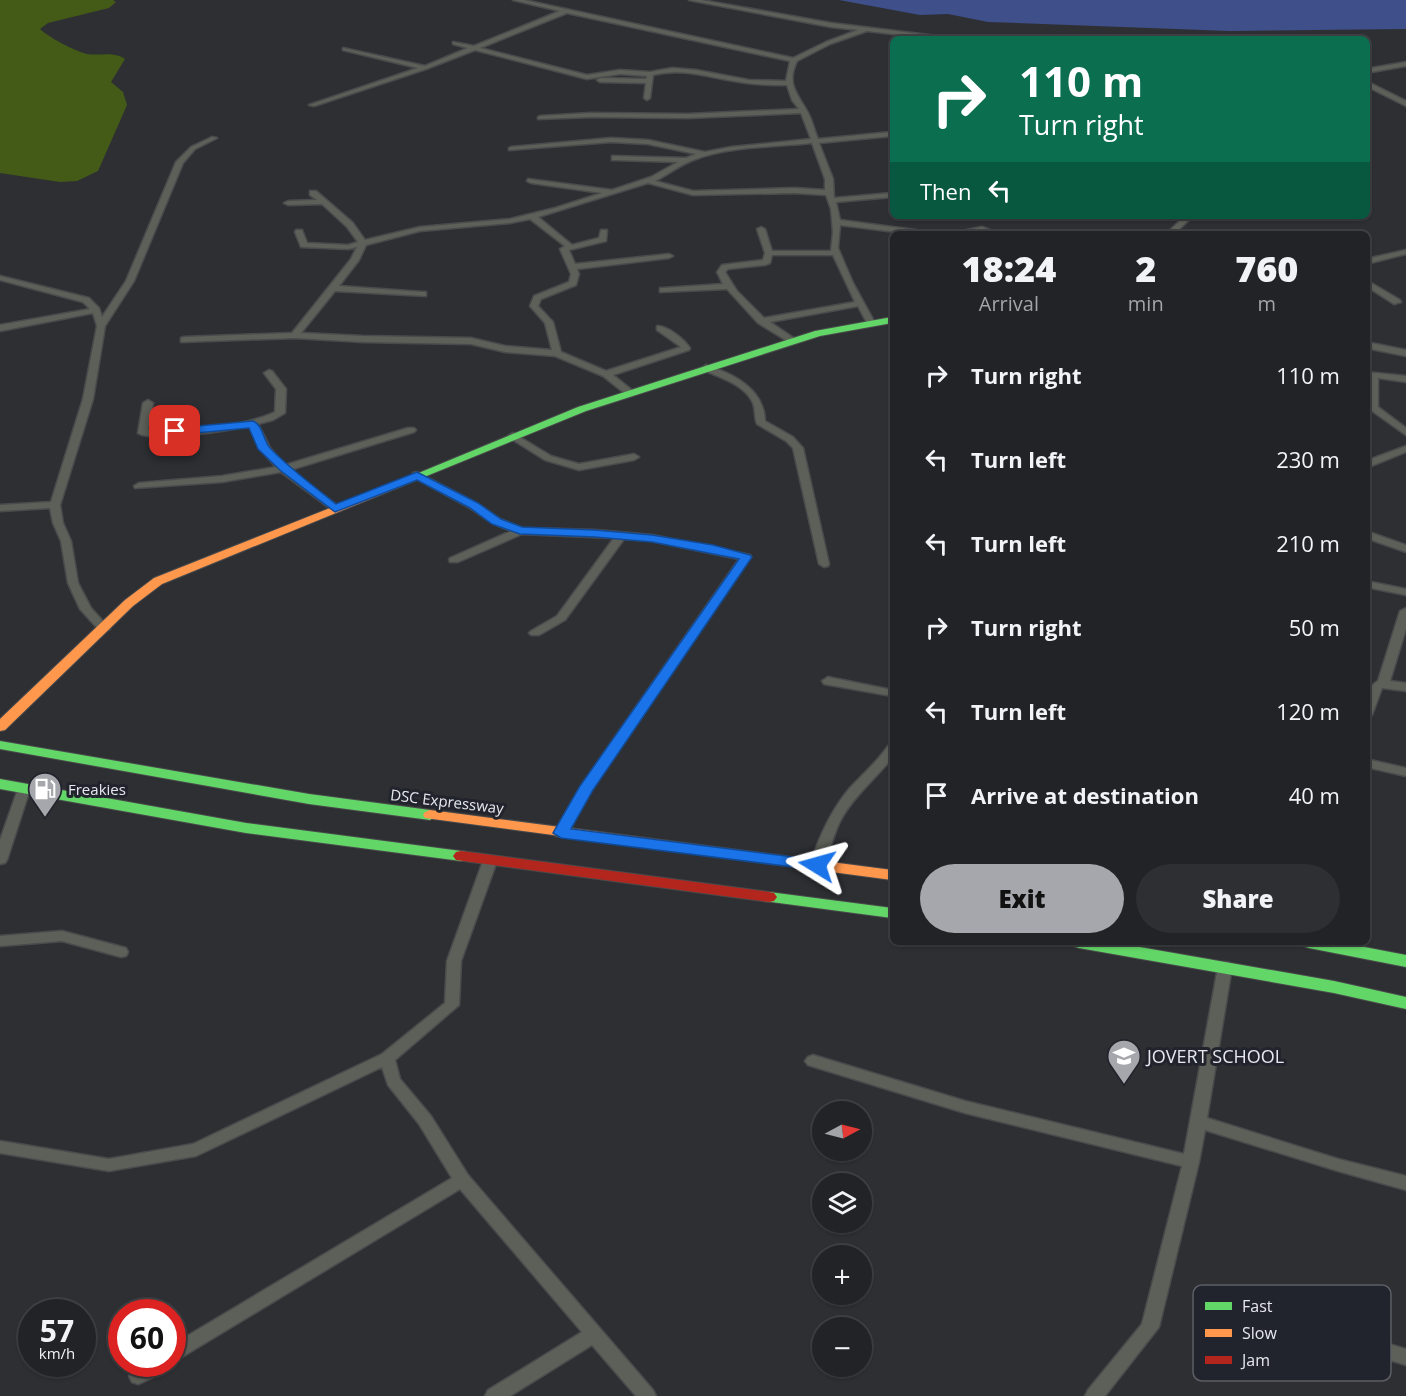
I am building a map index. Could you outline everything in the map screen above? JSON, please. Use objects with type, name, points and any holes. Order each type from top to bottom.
[{"type":"main road","points":[[0,727],[129,603],[158,581],[513,436],[630,393],[792,341],[846,326],[890,320]]},
{"type":"main road","name":"DSC Expressway","points":[[0,745],[171,777],[309,799],[890,875]]},
{"type":"main road","points":[[0,784],[246,828],[890,914]]},
{"type":"main road","points":[[1097,945],[1225,967],[1406,1003]]},
{"type":"main road","points":[[1324,945],[1406,961]]},
{"type":"street","points":[[516,0],[794,60],[828,43],[866,29]]},
{"type":"street","points":[[692,0],[831,26],[926,36]]},
{"type":"street","points":[[312,105],[424,68],[567,11]]},
{"type":"street","points":[[455,43],[606,82],[653,73],[694,73],[745,81],[789,83]]},
{"type":"street","points":[[345,49],[424,68]]},
{"type":"street","points":[[794,60],[788,79],[798,104],[804,111],[829,179],[836,222],[834,248],[849,284],[872,323]]},
{"type":"street","points":[[1370,70],[1406,64]]},
{"type":"street","points":[[647,98],[653,73]]},
{"type":"street","points":[[1370,85],[1406,104]]},
{"type":"street","points":[[540,118],[584,115],[688,116],[804,111]]},
{"type":"street","points":[[299,232],[304,245],[348,247],[420,229],[510,221],[663,176],[687,160],[705,154],[731,149],[890,134]]},
{"type":"street","points":[[104,629],[86,609],[73,583],[66,541],[58,523],[55,505],[88,399],[101,326],[130,280],[180,162],[194,148],[214,138]]},
{"type":"street","points":[[511,149],[612,140],[648,142],[705,154]]},
{"type":"street","points":[[615,158],[687,160]]},
{"type":"street","points":[[531,181],[612,192]]},
{"type":"street","points":[[648,181],[696,193],[782,190]]},
{"type":"street","points":[[750,185],[831,197],[890,195]]},
{"type":"street","points":[[313,193],[350,225],[363,243]]},
{"type":"street","points":[[288,203],[322,202]]},
{"type":"street","points":[[531,216],[570,247]]},
{"type":"street","points":[[1173,231],[1186,219]]},
{"type":"street","points":[[836,222],[906,231]]},
{"type":"street","points":[[762,229],[769,253],[767,261],[722,269],[721,272],[728,286],[761,321],[792,341]]},
{"type":"street","points":[[970,231],[982,229],[988,231]]},
{"type":"street","points":[[557,353],[549,322],[538,311],[534,302],[537,298],[573,283],[575,274],[564,249],[597,242],[603,239],[604,232]]},
{"type":"street","points":[[295,335],[355,260],[363,243]]},
{"type":"street","points":[[1370,261],[1406,252]]},
{"type":"street","points":[[769,253],[836,254]]},
{"type":"street","points":[[573,267],[669,256]]},
{"type":"street","points":[[0,278],[86,300],[96,310],[101,326]]},
{"type":"street","points":[[1370,285],[1397,302]]},
{"type":"street","points":[[663,290],[728,286]]},
{"type":"street","points":[[332,288],[423,294]]},
{"type":"street","points":[[761,321],[861,303]]},
{"type":"street","points":[[0,328],[96,310]]},
{"type":"street","points":[[606,374],[686,348],[660,328]]},
{"type":"street","points":[[184,340],[295,335],[363,339],[459,340],[505,349],[557,353],[606,374],[630,393]]},
{"type":"street","points":[[1370,346],[1406,353]]},
{"type":"street","points":[[706,369],[748,388],[756,399],[761,413],[760,422],[767,429],[792,438],[798,448],[824,564]]},
{"type":"street","points":[[148,403],[143,434],[253,424],[280,413],[280,388],[269,373]]},
{"type":"street","points":[[1406,379],[1370,374],[1372,408],[1406,432]]},
{"type":"street","points":[[253,424],[262,447],[335,509]]},
{"type":"street","points":[[139,486],[222,479],[285,468],[411,430]]},
{"type":"street","points":[[513,436],[548,458],[579,467],[634,457]]},
{"type":"street","points":[[1370,463],[1406,449]]},
{"type":"street","points":[[417,475],[474,506],[496,521],[520,531],[621,535],[713,549],[746,557],[746,561],[586,789],[561,833]]},
{"type":"street","points":[[0,508],[55,505]]},
{"type":"street","points":[[454,560],[520,531]]},
{"type":"street","points":[[535,633],[561,618],[621,535]]},
{"type":"street","points":[[1370,536],[1406,549]]},
{"type":"street","points":[[1370,585],[1406,592]]},
{"type":"street","points":[[1383,683],[1406,610]]},
{"type":"street","points":[[828,681],[890,693]]},
{"type":"street","points":[[1370,704],[1377,686],[1383,683],[1406,687]]},
{"type":"street","points":[[817,865],[834,818],[848,798],[890,751]]},
{"type":"street","points":[[1370,764],[1406,772]]},
{"type":"street","points":[[0,860],[24,789]]},
{"type":"street","points":[[0,1147],[109,1165],[196,1150],[387,1058],[452,1005],[454,961],[490,861]]},
{"type":"street","points":[[0,941],[62,936],[121,952]]},
{"type":"street","points":[[1094,1396],[1150,1327],[1191,1162],[1225,967]]},
{"type":"street","points":[[387,1058],[393,1081],[425,1120],[462,1180],[647,1396]]},
{"type":"street","points":[[813,1061],[965,1107],[1191,1162]]},
{"type":"street","points":[[1197,1122],[1338,1166],[1406,1183]]},
{"type":"street","points":[[186,1347],[462,1180]]},
{"type":"street","points":[[494,1396],[594,1334]]},
{"type":"street","points":[[1391,1353],[1406,1357]]},
{"type":"green space","points":[[0,0],[113,0],[116,2],[109,8],[48,23],[40,29],[55,40],[87,54],[116,55],[125,59],[111,82],[123,92],[127,105],[98,171],[77,181],[60,182],[0,173]]},
{"type":"water","points":[[839,0],[1406,0],[1406,29],[1229,31],[988,22],[948,14],[920,15]]},
{"type":"traffic: fast","points":[[398,484],[582,409],[818,333],[890,320]]},
{"type":"traffic: fast","points":[[0,745],[309,799],[430,815]]},
{"type":"traffic: fast","points":[[0,784],[246,828],[461,856]]},
{"type":"traffic: fast","points":[[769,897],[890,913]]},
{"type":"traffic: fast","points":[[1096,945],[1334,987],[1406,1003]]},
{"type":"traffic: fast","points":[[1324,945],[1406,961]]},
{"type":"traffic: slow","points":[[0,727],[129,603],[158,581],[398,484]]},
{"type":"traffic: slow","points":[[430,815],[890,875]]},
{"type":"traffic: jam","points":[[461,856],[769,897]]},
{"type":"place","name":"Freakies","points":[[45,818]]},
{"type":"place","name":"JOVERT SCHOOL","points":[[1124,1085]]},
{"type":"route","points":[[175,431],[253,424],[262,447],[335,509],[417,475],[474,506],[496,521],[520,531],[595,533],[652,538],[741,554],[746,557],[746,561],[586,789],[561,833],[817,865]]}]
